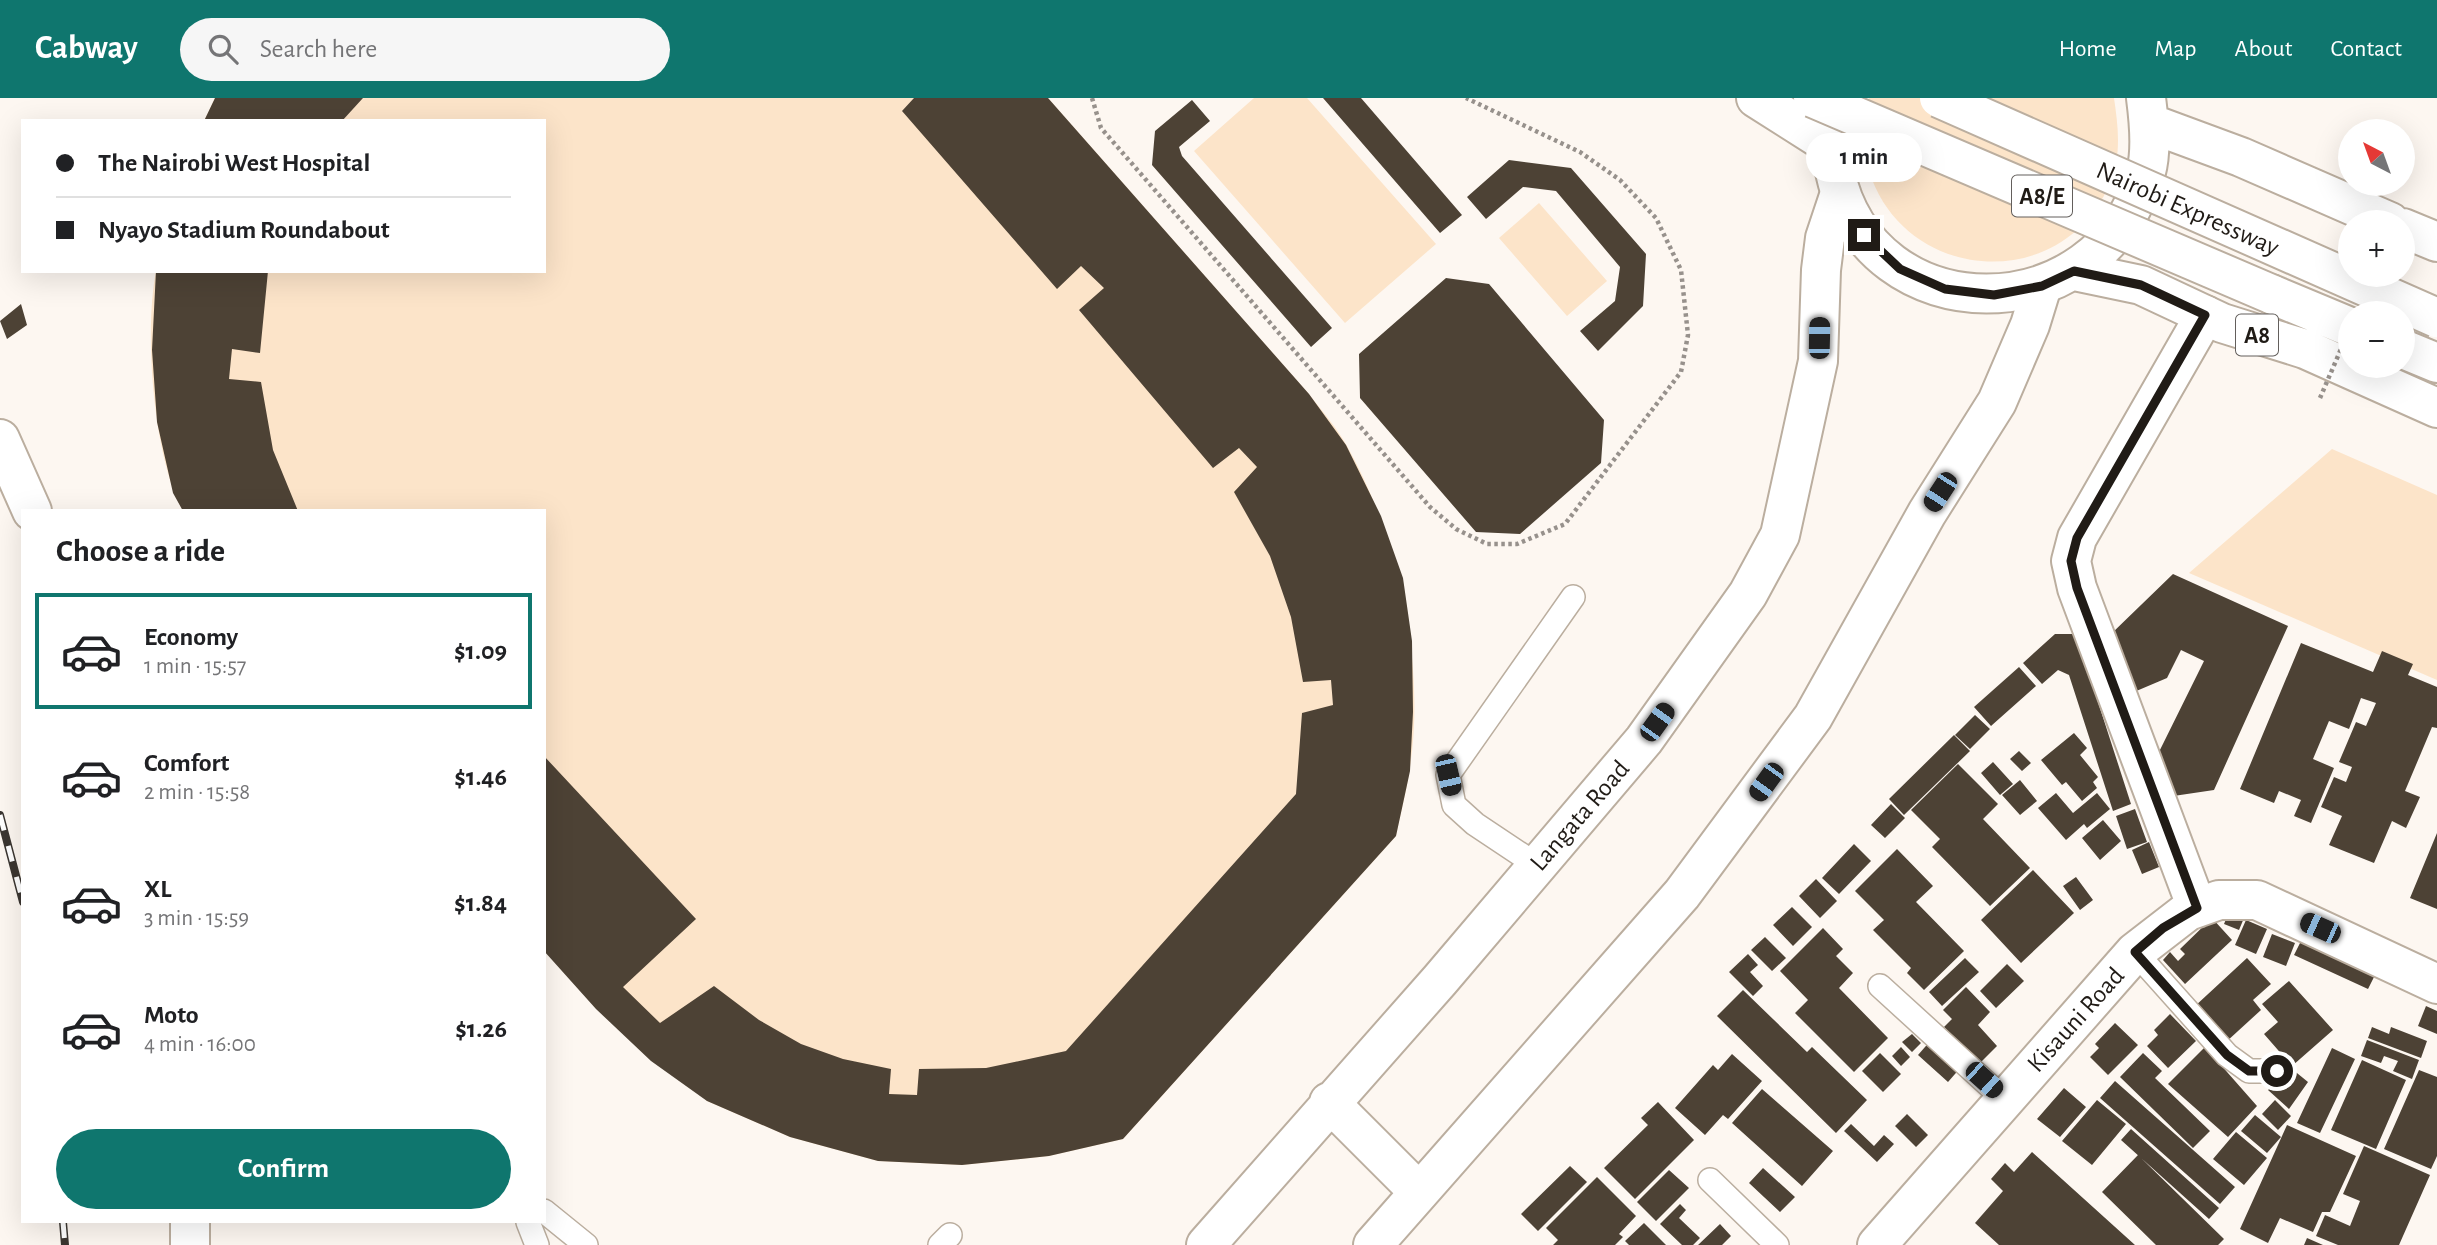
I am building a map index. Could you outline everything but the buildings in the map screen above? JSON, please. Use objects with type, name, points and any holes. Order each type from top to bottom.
[{"type":"main road","points":[[1756,98],[1830,145]]},
{"type":"main road","name":"Nairobi Expressway","points":[[1813,98],[2338,322]]},
{"type":"main road","name":"A8","points":[[1835,98],[1830,145],[1840,192],[1864,235],[1900,269],[1945,289],[1994,295],[2058,278],[2141,285],[2205,315],[2305,349],[2437,408]]},
{"type":"main road","name":"Nairobi Expressway","points":[[1939,98],[2437,317]]},
{"type":"main road","name":"A8","points":[[2058,278],[2107,244],[2131,209],[2146,170],[2148,110],[2241,157],[2362,210]]},
{"type":"main road","name":"Langata Road","points":[[1206,1245],[1329,1102],[1440,980],[1535,864],[1644,740],[1748,594],[1780,535],[1818,361],[1821,270],[1825,238],[1840,192]]},
{"type":"main road","points":[[2415,233],[2437,242]]},
{"type":"main road","points":[[1373,1245],[1682,894],[1813,717],[1927,513],[1997,402],[2030,325],[2058,278]]},
{"type":"main road","points":[[2197,908],[2077,588],[2071,561],[2077,538],[2205,315]]},
{"type":"main road","points":[[2415,354],[2437,363]]},
{"type":"main road","points":[[0,439],[31,509]]},
{"type":"main road","name":"Kisauni Road","points":[[1877,1245],[2135,952],[2163,928],[2197,908],[2219,900],[2257,900],[2437,984]]},
{"type":"main road","points":[[1329,1102],[1419,1192]]},
{"type":"main road","points":[[190,1223],[190,1245]]},
{"type":"lane","points":[[1535,864],[1475,824],[1454,804],[1448,775],[1573,597]]},
{"type":"lane","points":[[2135,952],[2227,1055],[2249,1071],[2277,1071]]},
{"type":"lane","points":[[1880,986],[2004,1099]]},
{"type":"lane","points":[[1710,1180],[1777,1245]]},
{"type":"lane","points":[[546,1212],[586,1245]]},
{"type":"lane","points":[[528,1223],[537,1245]]},
{"type":"path","points":[[1092,98],[1101,128],[1430,507],[1456,529],[1487,544],[1517,544],[1565,524],[1681,372],[1688,335],[1681,270],[1656,218],[1620,180],[1580,152],[1466,98]]},
{"type":"path","points":[[2320,398],[2338,355]]},
{"type":"shaded area","points":[[215,98],[1048,98],[1309,394],[1343,439],[1365,482],[1394,562],[1411,648],[1414,733],[1408,781],[1396,836],[1123,1139],[1049,1156],[962,1165],[878,1161],[790,1137],[707,1101],[546,953],[546,509],[182,509],[164,459],[158,427],[151,360],[152,297],[156,273],[546,273],[546,119],[205,119]]},
{"type":"shaded area","points":[[1254,98],[1307,98],[1436,244],[1345,323],[1194,151]]},
{"type":"shaded area","points":[[1869,98],[2114,98],[2118,140],[2114,172],[2088,219],[2058,244],[2023,258],[1986,261],[1949,254],[1915,237],[1888,209],[1869,171],[1864,153],[1863,125]]},
{"type":"shaded area","points":[[1539,203],[1607,281],[1567,316],[1499,238]]},
{"type":"shaded area","points":[[2332,449],[2437,495],[2437,680],[2189,573]]},
{"type":"railway","points":[[0,815],[21,894]]},
{"type":"railway","points":[[63,1223],[65,1245]]},
{"type":"route","points":[[1864,235],[1900,269],[1945,289],[1994,295],[2042,286],[2074,271],[2141,285],[2205,315],[2077,538],[2071,561],[2077,588],[2197,908],[2163,928],[2135,952],[2227,1055],[2249,1071],[2277,1071]]}]
